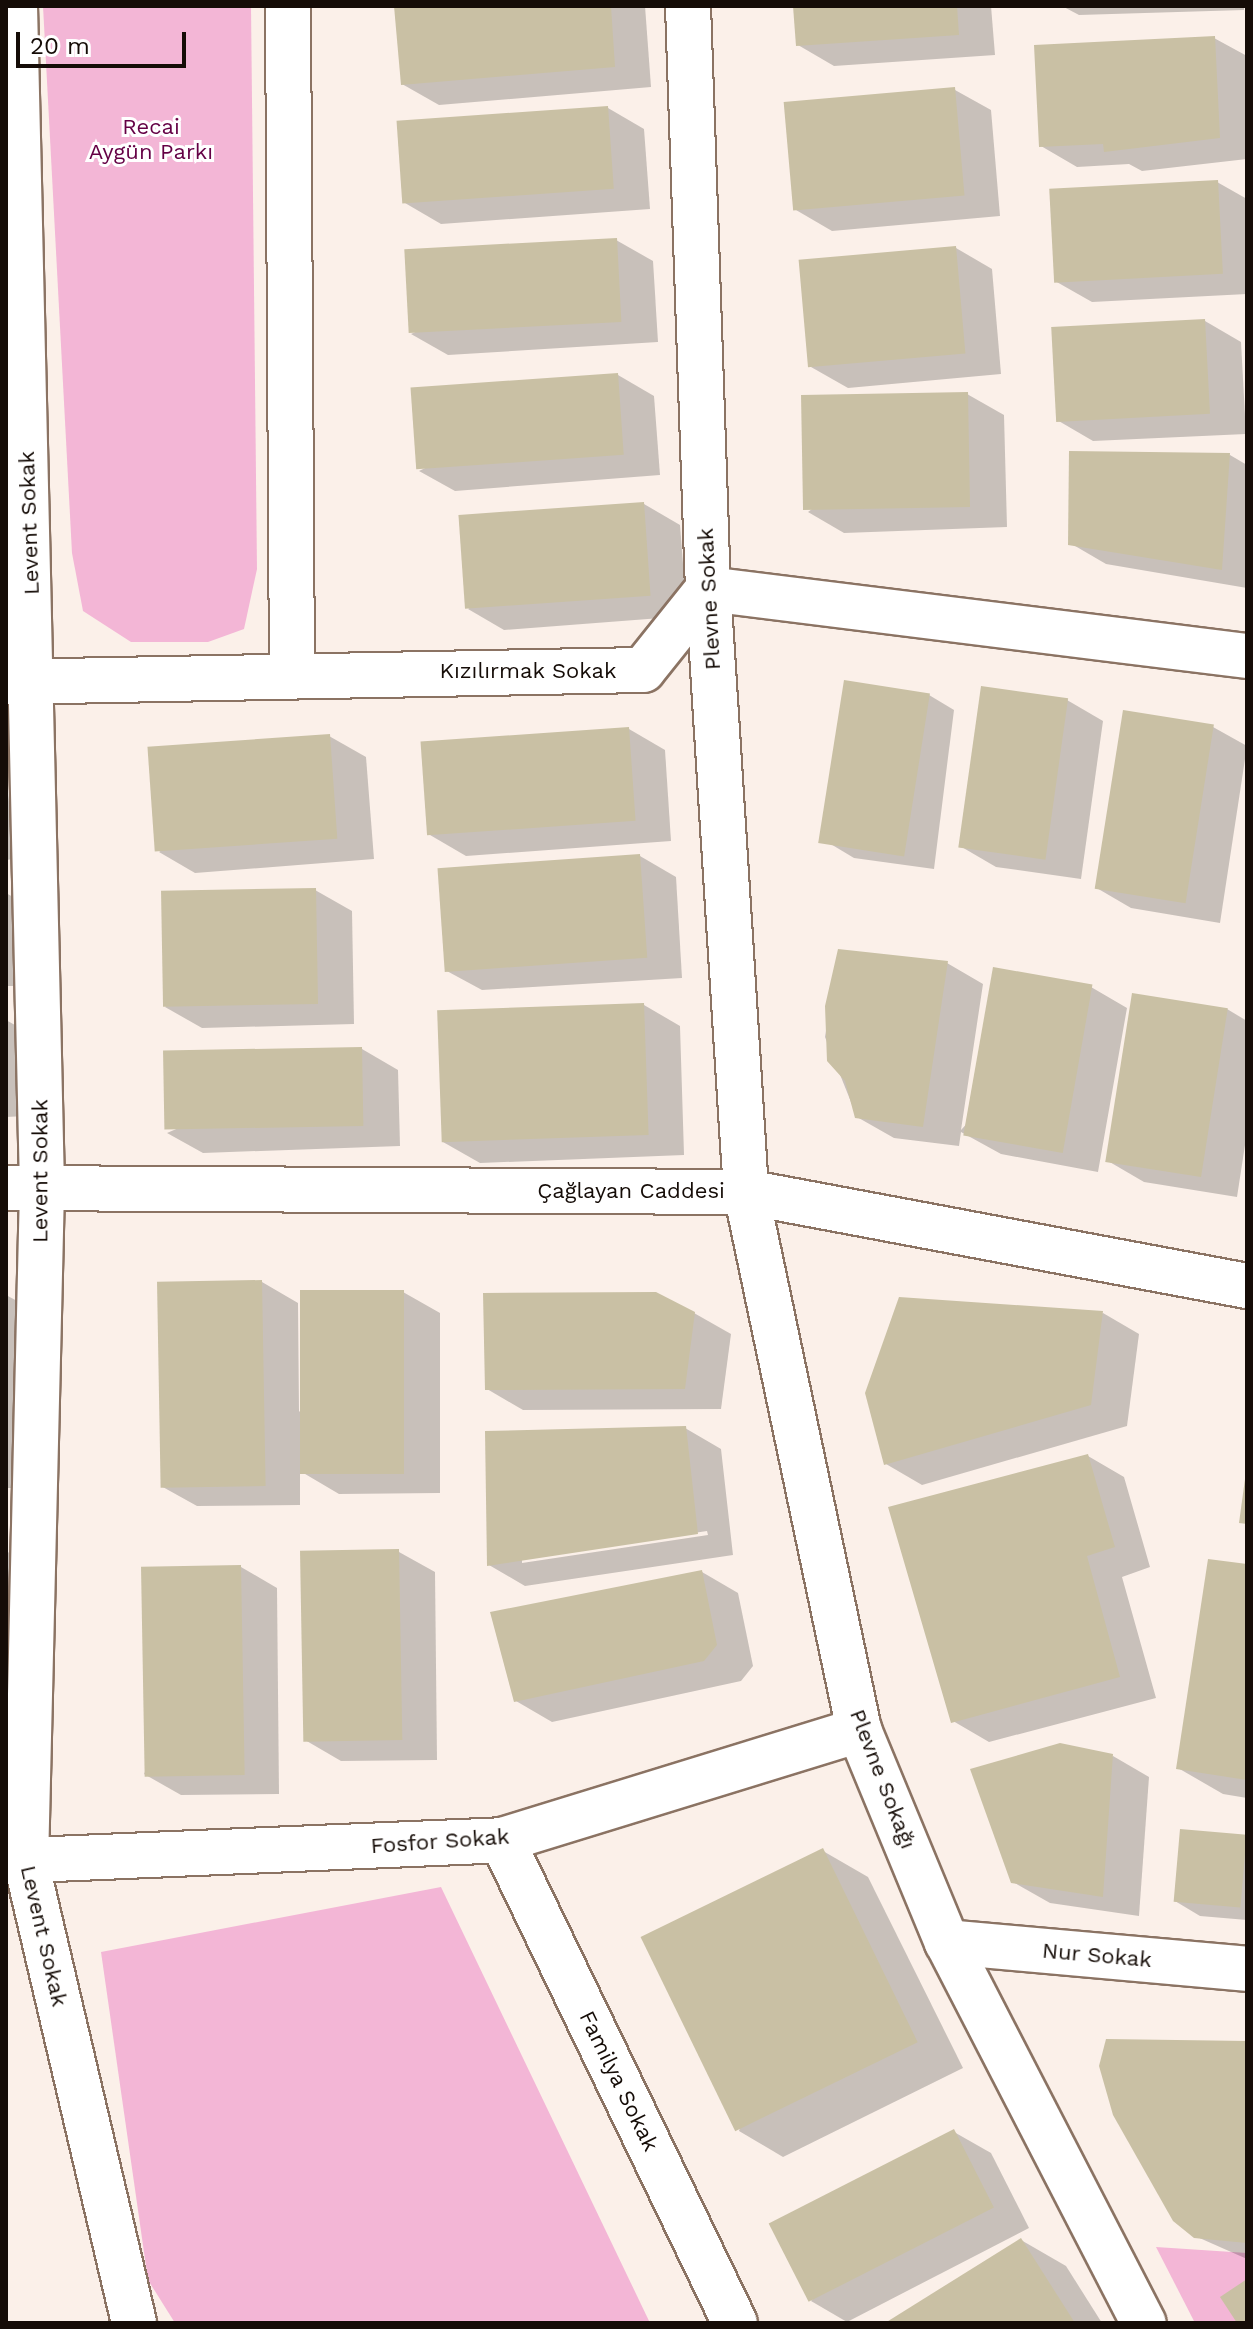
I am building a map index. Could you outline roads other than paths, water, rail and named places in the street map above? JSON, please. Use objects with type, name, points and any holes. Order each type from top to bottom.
[{"type":"street","name":"Levent Sokak","points":[[15,6],[24,1188],[16,1862],[134,2323]]},
{"type":"street","points":[[288,6],[292,672]]},
{"type":"street","name":"Plevne Sokak","points":[[688,6],[708,589],[746,1192]]},
{"type":"street","name":"Kızılırmak Sokak","points":[[20,682],[292,672],[643,670],[708,589]]},
{"type":"street","points":[[708,589],[1247,656]]},
{"type":"street","name":"Çağlayan Caddesi","points":[[24,1188],[746,1192],[1247,1286]]},
{"type":"street","name":"Plevne Sokağı","points":[[746,1192],[859,1730],[947,1942],[1144,2323]]},
{"type":"street","name":"Fosfor Sokak","points":[[16,1862],[502,1840],[859,1730]]},
{"type":"street","name":"Familya Sokak","points":[[502,1840],[735,2323]]},
{"type":"street","name":"Nur Sokak","points":[[947,1942],[1247,1969]]},
{"type":"park label","name":"Recai Aygün Parkı","points":[[151,138]]}]
